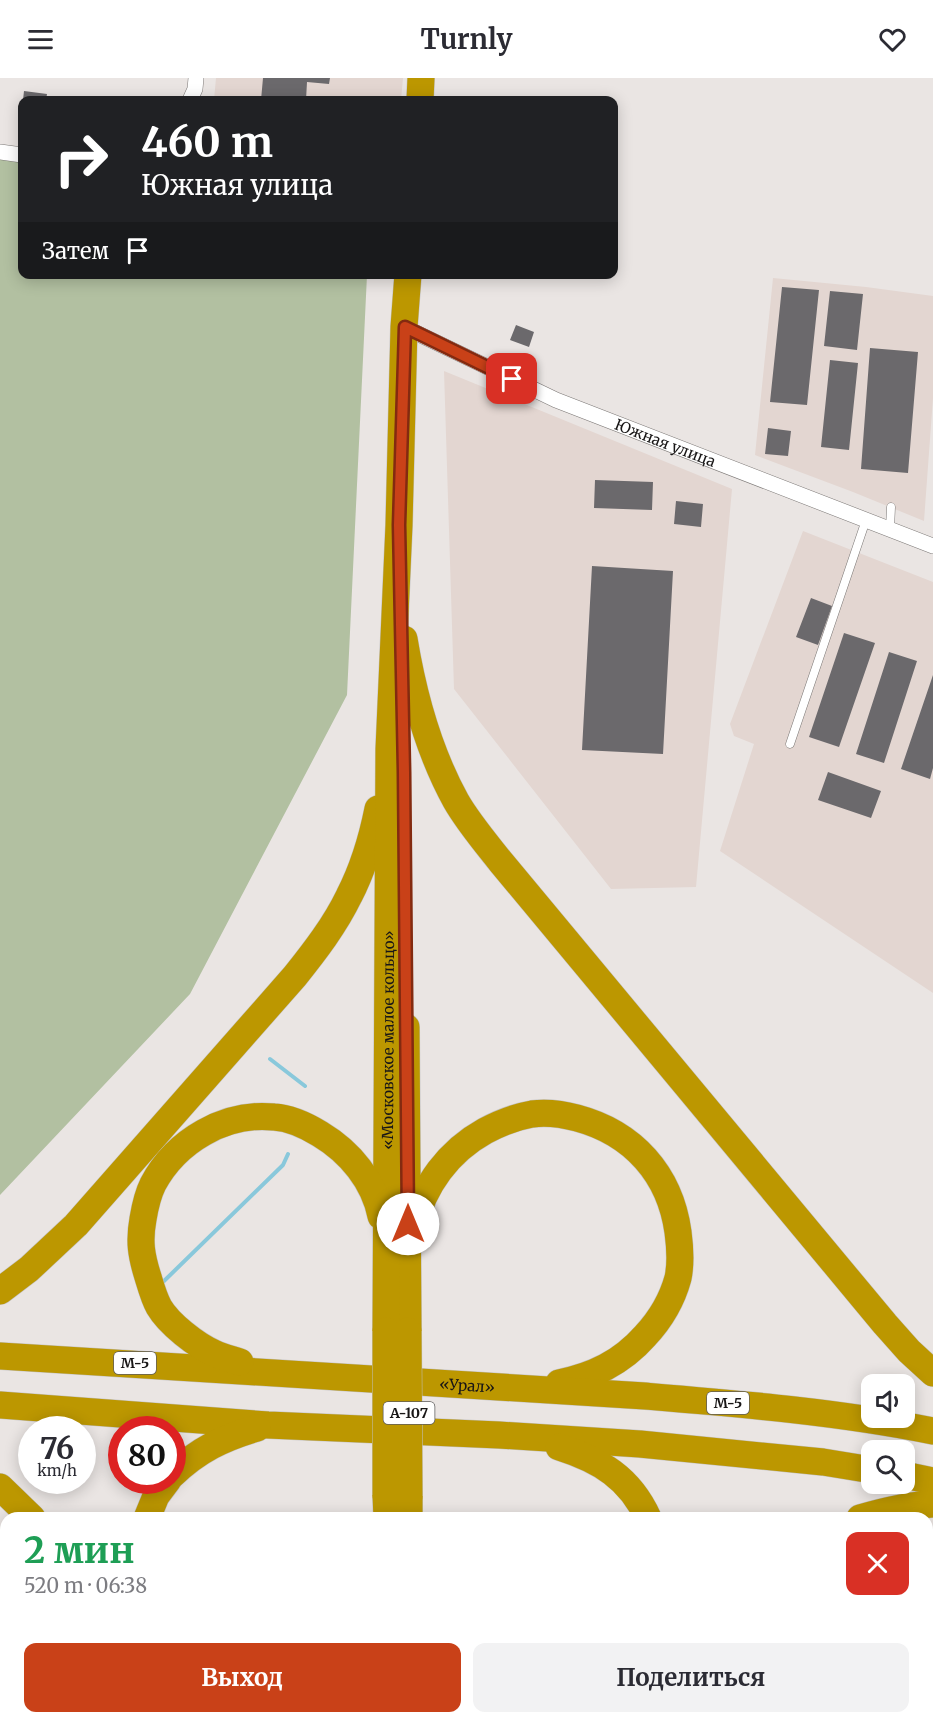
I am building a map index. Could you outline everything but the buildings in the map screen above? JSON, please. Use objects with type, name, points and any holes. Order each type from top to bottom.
[{"type":"highway","points":[[420,96],[421,78]]},
{"type":"highway","name":"«Московское малое кольцо»","points":[[397,1270],[389,749],[408,279]]},
{"type":"highway","name":"«Московское малое кольцо»","points":[[398,1507],[397,1270],[404,772],[399,525]]},
{"type":"highway","points":[[401,625],[430,744],[442,774],[475,829],[885,1324],[933,1373]]},
{"type":"highway","points":[[0,1291],[29,1269],[76,1225],[317,948],[350,896],[363,864],[373,835],[389,749]]},
{"type":"highway","points":[[397,1270],[431,1182],[443,1165],[472,1138],[502,1122],[533,1114],[562,1114],[592,1122],[635,1148],[652,1166],[666,1188],[676,1216],[680,1246],[678,1276],[668,1305],[648,1333],[617,1361],[594,1374],[561,1383],[522,1389]]},
{"type":"highway","points":[[269,1372],[214,1354],[191,1339],[159,1307],[151,1288],[141,1254],[141,1232],[145,1208],[152,1185],[181,1148],[198,1135],[214,1127],[235,1120],[274,1117],[294,1122],[329,1139],[347,1154],[371,1186],[379,1204],[397,1270]]},
{"type":"highway","name":"«Урал»","points":[[0,1356],[645,1396],[740,1404],[933,1431]]},
{"type":"highway","points":[[0,1405],[268,1425],[500,1435],[640,1444],[824,1462],[861,1468]]},
{"type":"highway","points":[[186,1463],[206,1448],[230,1436],[268,1425]]},
{"type":"highway","points":[[500,1435],[553,1445],[585,1455],[606,1466],[625,1483],[646,1512]]},
{"type":"highway","points":[[915,1477],[933,1480]]},
{"type":"highway","points":[[0,1487],[26,1512]]},
{"type":"highway","points":[[149,1512],[158,1494]]},
{"type":"highway","points":[[880,1512],[933,1504]]},
{"type":"street","points":[[192,96],[196,78]]},
{"type":"street","points":[[0,152],[18,154]]},
{"type":"street","name":"Южная улица","points":[[405,327],[556,400],[933,546]]},
{"type":"lane","points":[[890,530],[891,507]]},
{"type":"lane","points":[[790,744],[866,520]]},
{"type":"shaded area","points":[[216,78],[403,78],[401,96],[214,96]]},
{"type":"shaded area","points":[[773,278],[933,296],[933,398],[924,521],[755,455]]},
{"type":"shaded area","points":[[444,371],[732,489],[696,887],[611,889],[454,689]]},
{"type":"shaded area","points":[[803,531],[933,582],[933,993],[720,851],[754,744],[734,736],[730,724]]},
{"type":"green space","points":[[0,159],[18,161],[18,279],[367,279],[347,695],[190,994],[0,1195]]},
{"type":"waterway","points":[[270,1059],[305,1086]]},
{"type":"waterway","points":[[164,1281],[283,1165],[288,1154]]},
{"type":"route","points":[[408,1224],[404,772],[399,525],[405,327],[512,379]]}]
